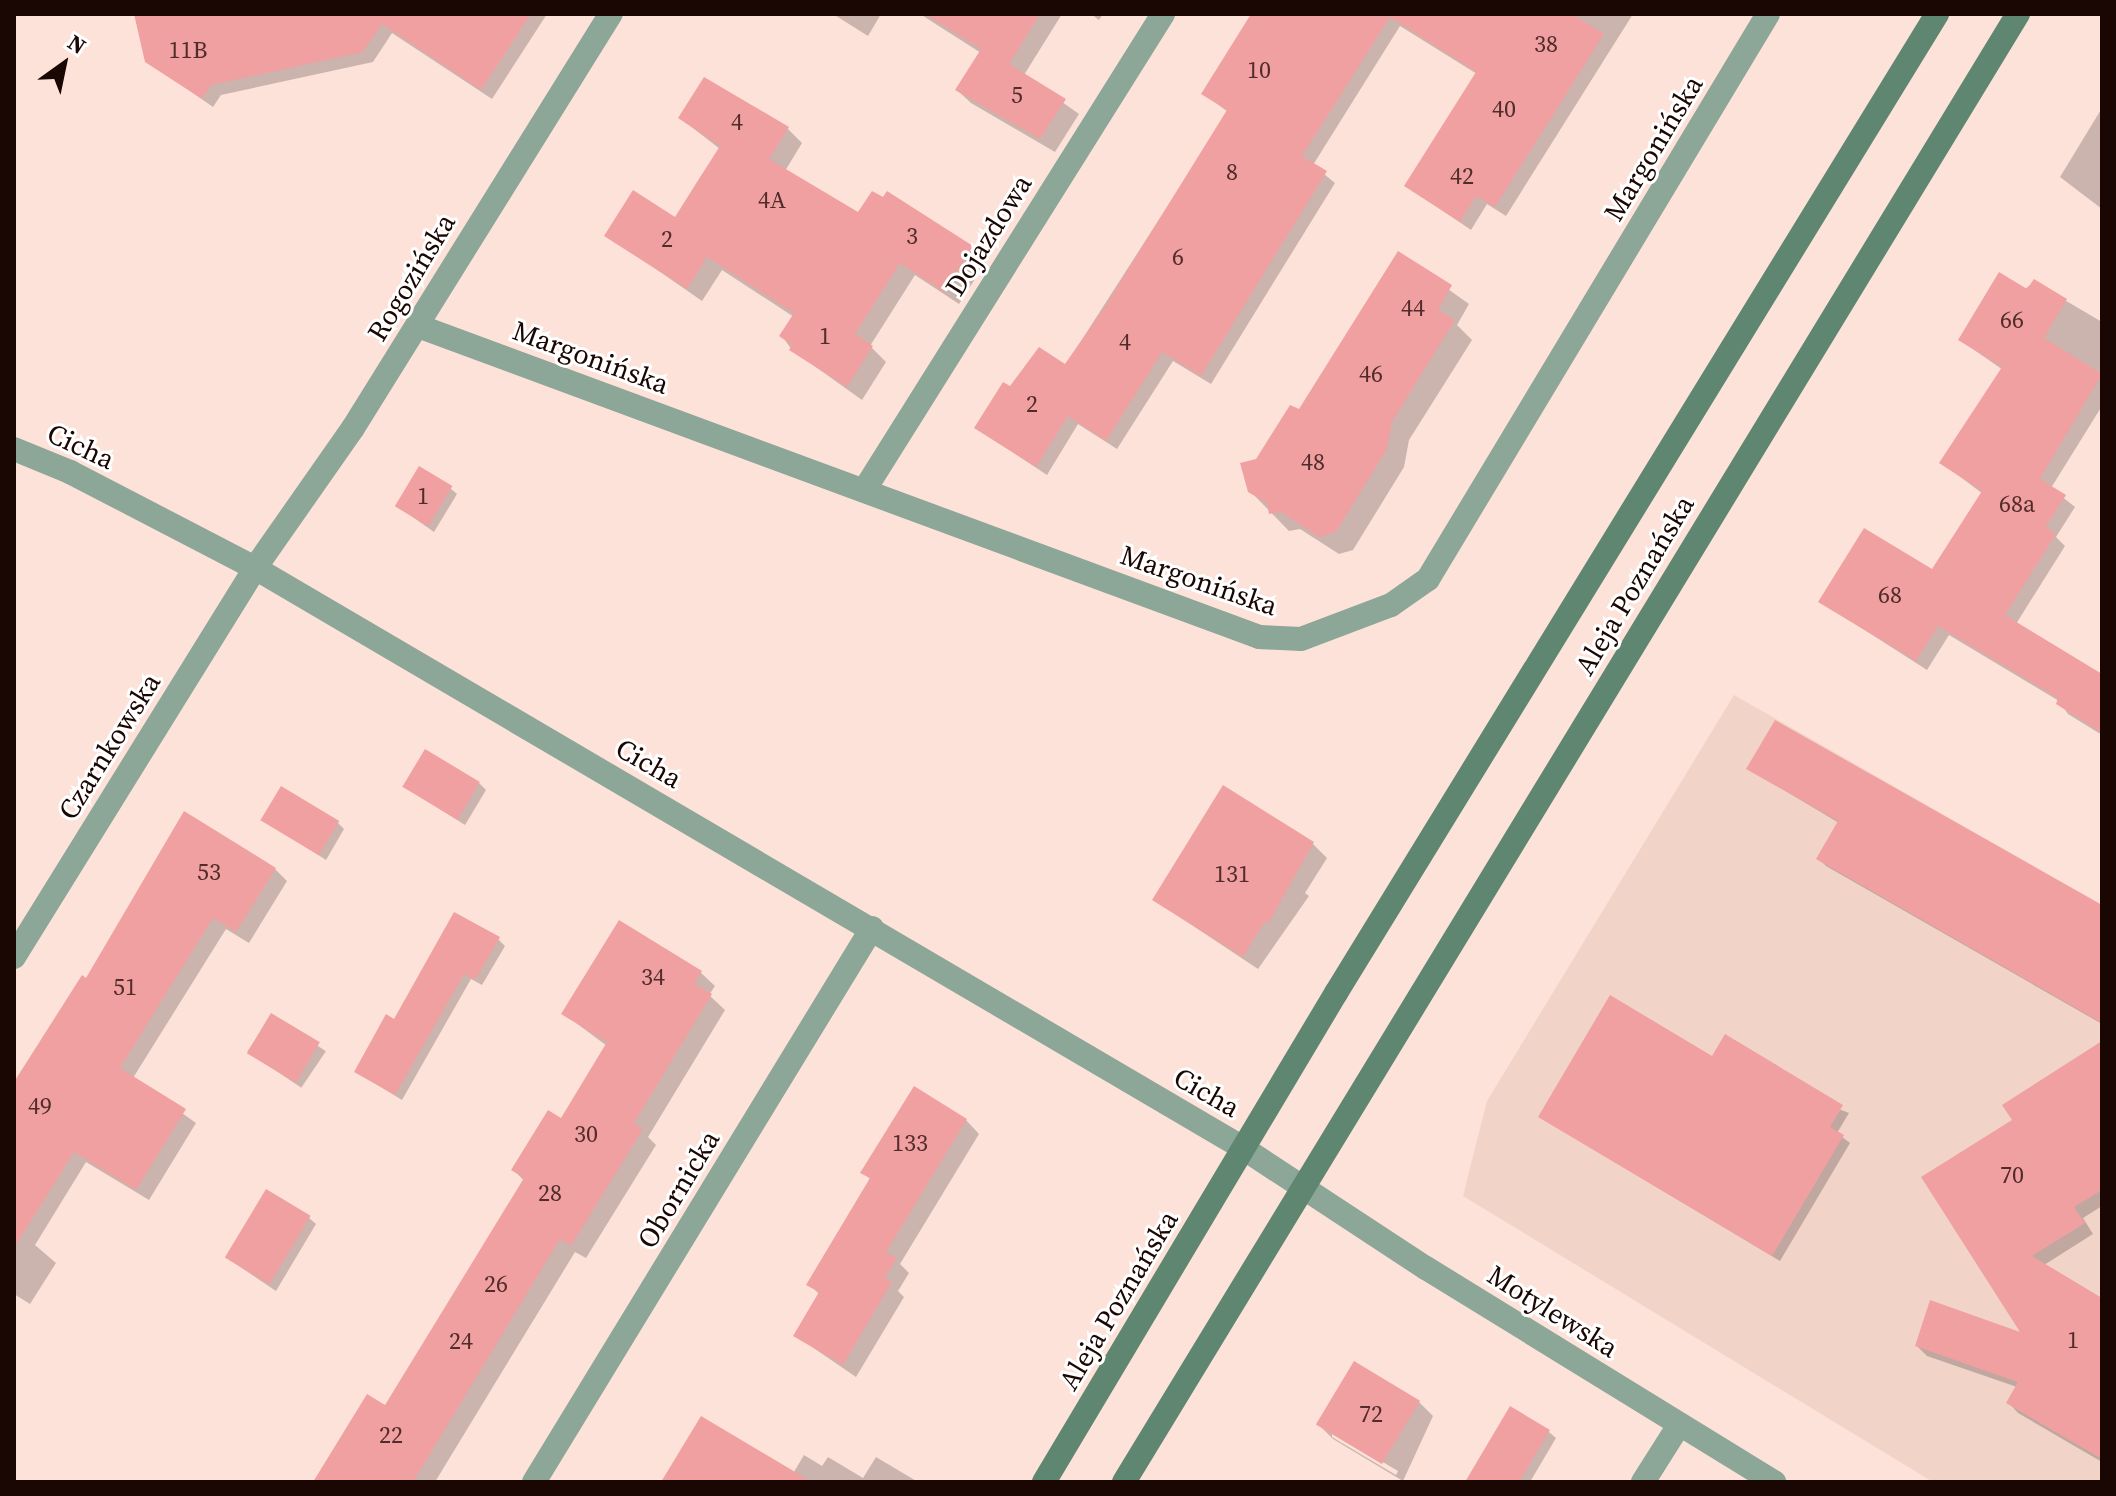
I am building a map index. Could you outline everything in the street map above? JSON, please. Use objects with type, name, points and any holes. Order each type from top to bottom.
[{"type":"main road","name":"Aleja Poznańska","points":[[1044,1482],[1243,1148],[1937,14]]},
{"type":"main road","name":"Aleja Poznańska","points":[[1124,1482],[2018,14]]},
{"type":"street","name":"Rogozińska","points":[[255,568],[418,326],[611,14]]},
{"type":"street","name":"Dojazdowa","points":[[865,489],[1163,14]]},
{"type":"street","name":"Margonińska","points":[[418,326],[1259,637],[1301,639],[1391,605],[1428,579],[1768,14]]},
{"type":"street","name":"Cicha","points":[[14,449],[70,472],[255,568],[1243,1148]]},
{"type":"street","name":"Czarnkowska","points":[[14,957],[255,568]]},
{"type":"street","name":"Obornicka","points":[[534,1482],[872,928]]},
{"type":"street","points":[[1243,1148],[1302,1187]]},
{"type":"street","name":"Motylewska","points":[[1302,1187],[1774,1482]]},
{"type":"street","points":[[1643,1482],[1679,1425]]},
{"type":"shaded area","points":[[1734,695],[2102,905],[2102,1482],[1933,1482],[1463,1196],[1487,1101]]},
{"type":"building","points":[[134,14],[531,14],[481,90],[382,24],[363,52],[211,85],[202,99],[145,62]]},
{"type":"building","points":[[925,14],[1040,14],[1009,64],[1066,99],[1040,139],[955,90],[981,49]]},
{"type":"building","points":[[1251,14],[1572,14],[1604,34],[1495,207],[1476,196],[1460,222],[1404,186],[1476,72],[1390,17],[1302,156],[1327,171],[1201,376],[1162,352],[1106,441],[1068,416],[1036,467],[974,428],[1003,382],[1010,386],[1039,347],[1065,364],[1106,305],[1227,110],[1201,94]]},
{"type":"building","points":[[704,77],[789,127],[769,159],[858,212],[872,191],[883,197],[887,191],[973,246],[944,292],[900,263],[855,334],[873,346],[847,387],[789,350],[792,345],[779,336],[794,313],[707,257],[687,289],[604,236],[633,190],[675,217],[720,146],[678,118]]},
{"type":"building","points":[[1398,251],[1452,285],[1438,310],[1455,320],[1392,422],[1387,449],[1336,532],[1319,537],[1281,512],[1269,514],[1267,503],[1248,492],[1240,463],[1256,459],[1290,405],[1299,409]]},
{"type":"building","points":[[1999,272],[2027,289],[2034,279],[2067,299],[2044,338],[2102,374],[2040,479],[2066,495],[2046,527],[2056,534],[2005,615],[2102,674],[2102,733],[2056,704],[2058,698],[1938,626],[1916,661],[1818,602],[1864,528],[1932,569],[1982,491],[1939,463],[2002,367],[1958,340]]},
{"type":"building","points":[[419,466],[452,486],[428,526],[395,506]]},
{"type":"building","points":[[1775,720],[2102,905],[2102,1023],[1816,859],[1838,821],[1746,769]]},
{"type":"building","points":[[425,749],[480,782],[457,820],[402,787]]},
{"type":"building","points":[[1223,785],[1314,842],[1268,924],[1265,921],[1243,957],[1152,900]]},
{"type":"building","points":[[281,786],[339,821],[319,855],[260,820]]},
{"type":"building","points":[[184,811],[276,868],[236,932],[213,918],[120,1068],[186,1109],[136,1190],[74,1152],[14,1248],[14,1082],[82,975],[86,978]]},
{"type":"building","points":[[454,912],[500,937],[475,980],[464,974],[395,1095],[354,1072],[386,1014],[394,1019]]},
{"type":"building","points":[[619,920],[702,971],[694,984],[712,994],[634,1123],[643,1129],[571,1246],[560,1239],[413,1482],[313,1482],[367,1394],[385,1405],[524,1178],[511,1170],[548,1110],[561,1118],[607,1042],[561,1014]]},
{"type":"building","points":[[1610,995],[1712,1056],[1725,1034],[1843,1105],[1830,1127],[1844,1135],[1772,1256],[1538,1117]]},
{"type":"building","points":[[271,1013],[320,1042],[296,1083],[247,1053]]},
{"type":"building","points":[[2102,1041],[2102,1190],[2074,1207],[2085,1223],[2032,1256],[2102,1298],[2102,1459],[2006,1403],[2018,1382],[1915,1346],[1930,1300],[2020,1332],[1921,1177],[2012,1120],[2002,1105]]},
{"type":"building","points":[[914,1086],[967,1119],[886,1252],[897,1258],[885,1278],[892,1282],[843,1365],[793,1336],[819,1292],[806,1285],[870,1178],[860,1173]]},
{"type":"building","points":[[266,1189],[311,1216],[269,1284],[225,1258]]},
{"type":"building","points":[[1354,1361],[1420,1401],[1382,1464],[1316,1424]]},
{"type":"building","points":[[1510,1406],[1550,1430],[1519,1482],[1465,1482]]},
{"type":"building","points":[[701,1416],[812,1482],[661,1482]]}]
